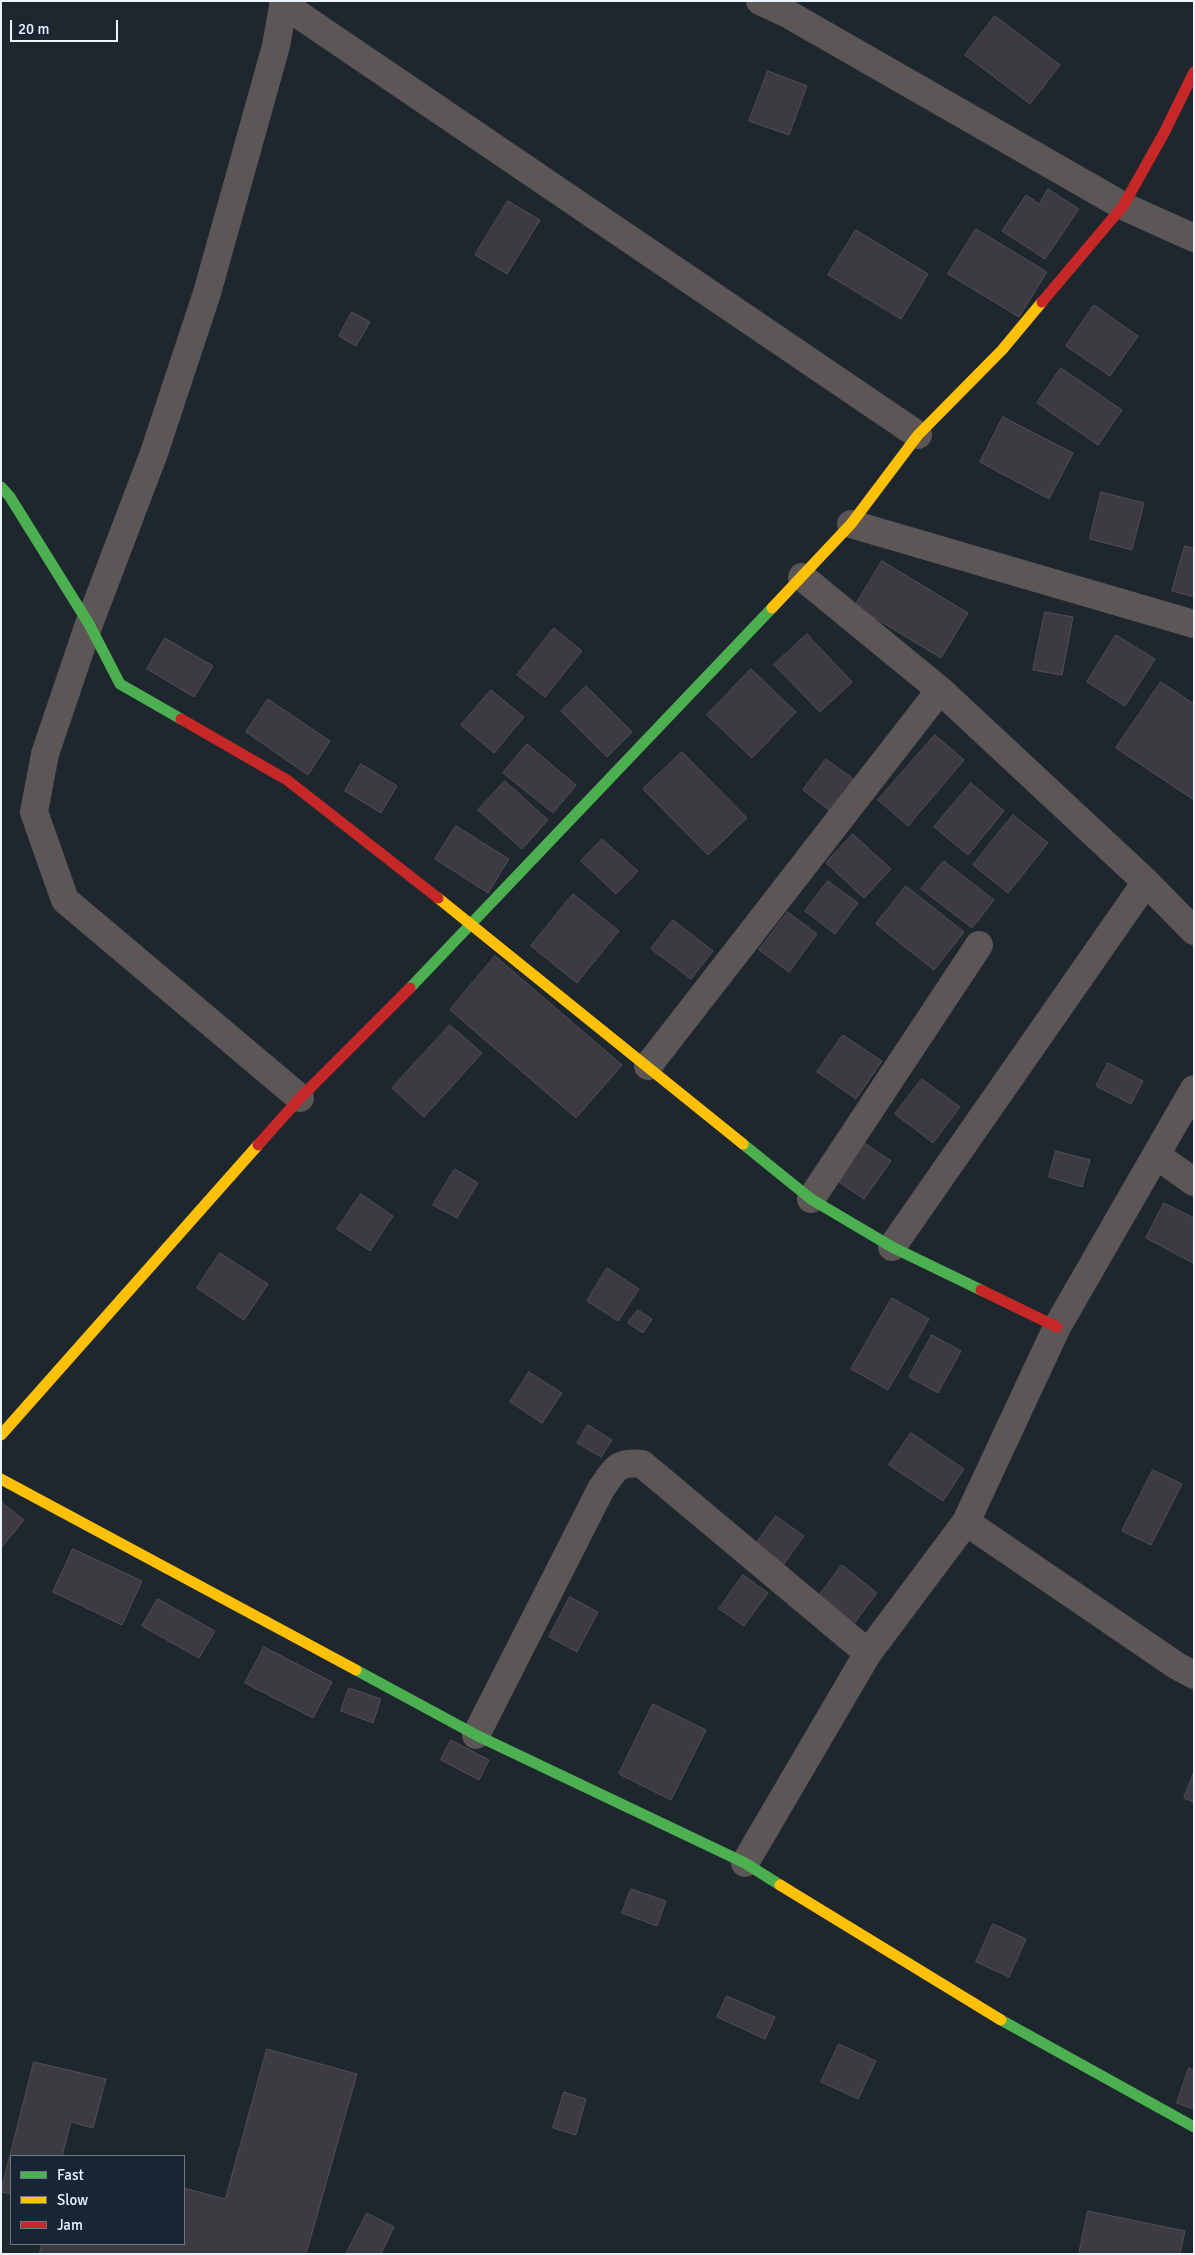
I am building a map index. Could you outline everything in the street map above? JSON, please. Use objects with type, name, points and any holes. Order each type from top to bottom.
[{"type":"street","points":[[760,1],[796,19],[1123,206],[1194,238]]},
{"type":"street","points":[[300,1098],[65,900],[34,812],[45,754],[89,624],[154,454],[206,293],[276,46],[283,3],[918,436]]},
{"type":"street","points":[[1,1435],[300,1098],[344,1056],[472,924],[851,524],[918,436],[1002,350],[1123,206],[1164,133],[1194,72]]},
{"type":"street","points":[[1,487],[10,498],[89,624],[120,684],[287,780],[472,924],[811,1199],[892,1247],[1057,1327]]},
{"type":"street","points":[[851,524],[1194,624]]},
{"type":"street","points":[[802,577],[940,690],[1146,882],[1194,931]]},
{"type":"street","points":[[648,1066],[940,690]]},
{"type":"street","points":[[892,1247],[1146,882]]},
{"type":"street","points":[[811,1199],[979,945]]},
{"type":"street","points":[[745,1863],[868,1653],[966,1522],[1057,1327],[1194,1089]]},
{"type":"street","points":[[1156,1155],[1194,1182]]},
{"type":"street","points":[[476,1735],[601,1489],[614,1470],[627,1462],[642,1464],[868,1653]]},
{"type":"street","points":[[1,1479],[476,1735],[745,1863],[1019,2031],[1194,2127]]},
{"type":"street","points":[[966,1522],[1177,1666],[1194,1675]]},
{"type":"building","points":[[995,16],[1060,65],[1030,104],[965,55]]},
{"type":"building","points":[[768,71],[807,86],[789,135],[749,121]]},
{"type":"building","points":[[1048,189],[1079,209],[1045,259],[1002,231],[1026,195],[1039,204]]},
{"type":"building","points":[[508,201],[540,220],[507,274],[475,255]]},
{"type":"building","points":[[976,229],[1047,272],[1019,317],[948,274]]},
{"type":"building","points":[[856,230],[928,274],[901,319],[828,275]]},
{"type":"building","points":[[1094,305],[1138,336],[1110,376],[1066,346]]},
{"type":"building","points":[[352,312],[370,322],[356,346],[339,336]]},
{"type":"building","points":[[1061,368],[1122,410],[1098,445],[1037,403]]},
{"type":"building","points":[[1003,417],[1073,453],[1049,499],[980,462]]},
{"type":"building","points":[[1101,492],[1144,503],[1132,550],[1090,539]]},
{"type":"building","points":[[1185,546],[1194,548],[1194,597],[1172,591]]},
{"type":"building","points":[[882,561],[968,613],[941,658],[855,606]]},
{"type":"building","points":[[1045,612],[1073,617],[1062,675],[1033,670]]},
{"type":"building","points":[[554,628],[582,651],[545,697],[517,675]]},
{"type":"building","points":[[807,634],[852,682],[820,712],[774,665]]},
{"type":"building","points":[[1116,635],[1155,659],[1125,706],[1087,682]]},
{"type":"building","points":[[165,638],[213,666],[194,697],[147,669]]},
{"type":"building","points":[[751,669],[796,712],[752,758],[707,715]]},
{"type":"building","points":[[1161,682],[1194,704],[1194,800],[1116,748]]},
{"type":"building","points":[[586,686],[632,732],[607,757],[561,711]]},
{"type":"building","points":[[491,690],[524,717],[494,753],[461,725]]},
{"type":"building","points":[[268,699],[330,741],[308,775],[246,732]]},
{"type":"building","points":[[935,735],[964,760],[908,826],[878,800]]},
{"type":"building","points":[[527,744],[576,785],[553,813],[503,773]]},
{"type":"building","points":[[682,752],[747,818],[708,855],[643,789]]},
{"type":"building","points":[[826,759],[859,783],[835,815],[803,790]]},
{"type":"building","points":[[361,764],[397,786],[381,813],[345,791]]},
{"type":"building","points":[[505,781],[548,820],[522,849],[478,810]]},
{"type":"building","points":[[971,783],[1004,811],[968,855],[934,827]]},
{"type":"building","points":[[1013,815],[1048,843],[1008,893],[973,865]]},
{"type":"building","points":[[456,826],[509,859],[488,893],[435,859]]},
{"type":"building","points":[[853,834],[891,869],[864,898],[826,863]]},
{"type":"building","points":[[602,839],[638,871],[616,894],[581,861]]},
{"type":"building","points":[[944,861],[994,900],[972,928],[921,889]]},
{"type":"building","points":[[828,881],[858,903],[835,934],[805,911]]},
{"type":"building","points":[[906,886],[964,932],[934,970],[876,924]]},
{"type":"building","points":[[573,894],[619,931],[577,983],[531,946]]},
{"type":"building","points":[[788,912],[817,934],[789,972],[759,950]]},
{"type":"building","points":[[673,920],[713,951],[691,979],[651,949]]},
{"type":"building","points":[[495,956],[622,1065],[576,1118],[450,1010]]},
{"type":"building","points":[[450,1025],[482,1053],[424,1117],[392,1088]]},
{"type":"building","points":[[843,1035],[882,1061],[856,1099],[817,1072]]},
{"type":"building","points":[[1108,1063],[1143,1081],[1131,1104],[1096,1086]]},
{"type":"building","points":[[922,1079],[960,1107],[933,1143],[895,1114]]},
{"type":"building","points":[[860,1140],[891,1161],[864,1199],[833,1178]]},
{"type":"building","points":[[1056,1151],[1090,1160],[1082,1187],[1049,1177]]},
{"type":"building","points":[[455,1169],[478,1183],[457,1218],[433,1205]]},
{"type":"building","points":[[361,1194],[393,1216],[370,1251],[337,1229]]},
{"type":"building","points":[[1164,1203],[1194,1218],[1193,1263],[1146,1238]]},
{"type":"building","points":[[220,1253],[268,1284],[244,1320],[197,1288]]},
{"type":"building","points":[[607,1268],[639,1289],[618,1321],[587,1301]]},
{"type":"building","points":[[892,1298],[929,1319],[888,1390],[851,1369]]},
{"type":"building","points":[[638,1310],[652,1319],[643,1333],[628,1323]]},
{"type":"building","points":[[932,1335],[961,1351],[938,1393],[909,1377]]},
{"type":"building","points":[[529,1372],[562,1393],[542,1423],[510,1402]]},
{"type":"building","points":[[588,1425],[612,1440],[601,1457],[577,1443]]},
{"type":"building","points":[[911,1433],[964,1469],[943,1501],[889,1465]]},
{"type":"building","points":[[1153,1470],[1182,1484],[1151,1545],[1122,1531]]},
{"type":"building","points":[[1,1502],[24,1520],[1,1548]]},
{"type":"building","points":[[776,1516],[804,1536],[781,1568],[753,1548]]},
{"type":"building","points":[[73,1549],[142,1581],[122,1625],[53,1592]]},
{"type":"building","points":[[842,1565],[877,1593],[852,1626],[817,1598]]},
{"type":"building","points":[[743,1575],[768,1593],[744,1626],[719,1609]]},
{"type":"building","points":[[570,1597],[598,1612],[577,1652],[549,1637]]},
{"type":"building","points":[[158,1599],[215,1631],[199,1658],[142,1626]]},
{"type":"building","points":[[264,1647],[332,1682],[313,1718],[245,1683]]},
{"type":"building","points":[[349,1688],[381,1699],[373,1723],[341,1711]]},
{"type":"building","points":[[653,1704],[706,1730],[671,1800],[619,1774]]},
{"type":"building","points":[[451,1740],[489,1760],[479,1780],[441,1760]]},
{"type":"building","points":[[1194,1772],[1194,1802],[1184,1798]]},
{"type":"building","points":[[631,1889],[666,1901],[657,1926],[622,1913]]},
{"type":"building","points":[[993,1924],[1026,1939],[1009,1977],[976,1962]]},
{"type":"building","points":[[727,1996],[775,2017],[765,2039],[717,2017]]},
{"type":"building","points":[[839,2044],[876,2061],[858,2099],[821,2082]]},
{"type":"building","points":[[267,2049],[357,2074],[306,2254],[39,2254],[42,2245],[185,2245],[185,2188],[225,2199]]},
{"type":"building","points":[[34,2062],[106,2079],[93,2128],[71,2122],[62,2155],[10,2155]]},
{"type":"building","points":[[1189,2068],[1194,2070],[1194,2109],[1177,2103]]},
{"type":"building","points":[[564,2092],[586,2099],[576,2135],[553,2128]]},
{"type":"building","points":[[10,2157],[10,2194],[1,2192]]},
{"type":"building","points":[[1088,2211],[1185,2231],[1180,2254],[1079,2254]]},
{"type":"building","points":[[367,2213],[394,2227],[381,2254],[346,2254]]},
{"type":"traffic: fast","points":[[1,487],[10,497],[89,624],[120,684],[181,719]]},
{"type":"traffic: fast","points":[[410,988],[772,608]]},
{"type":"traffic: fast","points":[[743,1144],[811,1199],[892,1247],[981,1290]]},
{"type":"traffic: fast","points":[[356,1670],[476,1735],[745,1863],[780,1885]]},
{"type":"traffic: fast","points":[[1001,2020],[1194,2127]]},
{"type":"traffic: slow","points":[[772,608],[851,524],[918,435],[1002,350],[1042,302]]},
{"type":"traffic: slow","points":[[438,898],[743,1144]]},
{"type":"traffic: slow","points":[[1,1435],[258,1145]]},
{"type":"traffic: slow","points":[[1,1479],[356,1670]]},
{"type":"traffic: slow","points":[[780,1885],[1001,2020]]},
{"type":"traffic: jam","points":[[1042,302],[1123,206],[1164,133],[1194,72]]},
{"type":"traffic: jam","points":[[181,719],[287,780],[438,898]]},
{"type":"traffic: jam","points":[[258,1145],[300,1098],[410,988]]},
{"type":"traffic: jam","points":[[981,1290],[1057,1327]]}]
